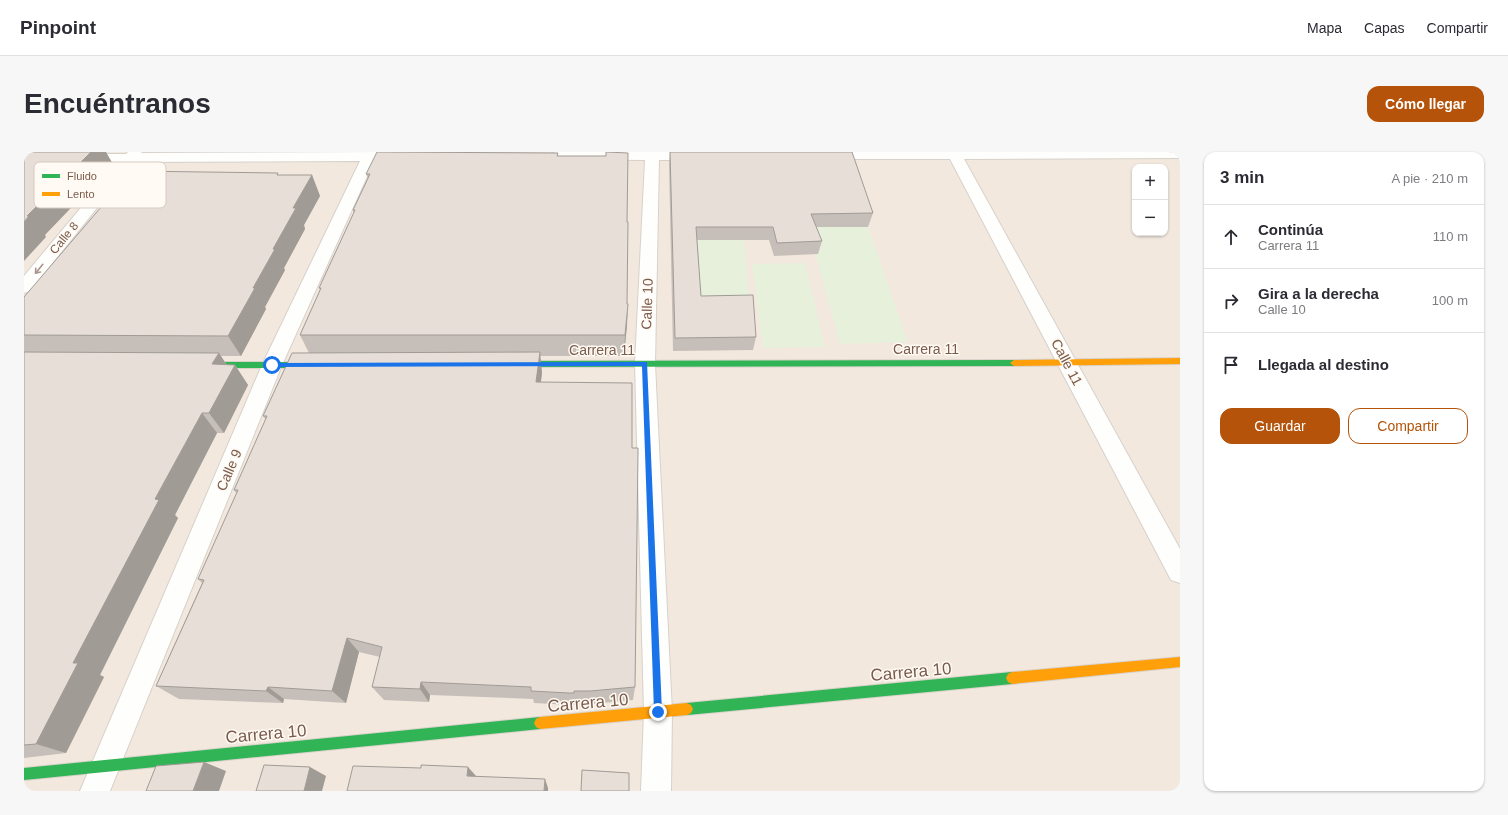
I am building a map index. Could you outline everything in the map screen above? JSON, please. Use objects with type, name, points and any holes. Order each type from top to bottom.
[{"type":"street","points":[[811,155],[954,153],[1165,154],[1178,160]]},
{"type":"street","name":"Calle 11","points":[[954,153],[1180,572]]},
{"type":"street","points":[[24,158],[133,155],[149,160],[370,154],[416,157]]},
{"type":"street","name":"Calle 9","points":[[95,791],[272,365],[370,154]]},
{"type":"street","points":[[540,156],[556,154],[716,156]]},
{"type":"street","name":"Calle 10","points":[[652,154],[645,364],[658,712],[656,791]]},
{"type":"street","name":"Calle 8","points":[[24,287],[89,208]]},
{"type":"street","name":"Carrera 11","points":[[502,364],[1067,363],[1180,361]]},
{"type":"street","points":[[192,365],[327,365]]},
{"type":"street","name":"Carrera 10","points":[[24,774],[1180,662]]},
{"type":"shaded area","points":[[24,152],[1180,152],[1180,791],[24,791]]},
{"type":"green space","points":[[808,227],[868,227],[908,342],[840,344]]},
{"type":"green space","points":[[694,240],[744,240],[750,308],[699,310]]},
{"type":"green space","points":[[805,263],[825,347],[763,348],[752,264]]},
{"type":"building","points":[[24,152],[91,152],[81,162],[34,162],[35,208],[27,216],[29,216],[24,222]]},
{"type":"building","points":[[377,152],[558,153],[557,156],[606,156],[606,152],[628,153],[628,304],[625,335],[300,335],[321,288],[319,288],[355,210],[353,210],[370,174],[366,174]]},
{"type":"building","points":[[670,152],[852,152],[873,213],[811,214],[822,241],[777,243],[773,227],[696,227],[701,296],[753,295],[756,337],[675,338]]},
{"type":"building","points":[[166,171],[312,175],[293,208],[296,208],[253,288],[255,288],[228,336],[24,335],[24,297],[100,208],[166,208]]},
{"type":"building","points":[[24,352],[219,353],[212,364],[235,365],[209,413],[202,413],[155,499],[159,500],[73,663],[78,663],[36,744],[24,745]]},
{"type":"building","points":[[540,352],[536,382],[632,383],[632,448],[638,448],[635,687],[574,691],[574,693],[569,693],[531,691],[531,687],[421,682],[420,689],[372,687],[382,647],[347,638],[332,691],[268,687],[266,691],[156,686],[204,580],[198,579],[238,490],[234,490],[267,416],[263,416],[292,353]]},
{"type":"building","points":[[204,762],[193,791],[146,791],[156,766]]},
{"type":"building","points":[[264,765],[310,767],[304,791],[256,791]]},
{"type":"building","points":[[421,765],[468,767],[467,776],[545,779],[544,791],[347,791],[353,766],[421,768]]},
{"type":"building","points":[[582,770],[629,773],[629,791],[581,791]]},
{"type":"traffic: fast","points":[[511,364],[1014,363]]},
{"type":"traffic: fast","points":[[199,365],[317,365]]},
{"type":"traffic: fast","points":[[687,709],[1012,678]]},
{"type":"traffic: fast","points":[[24,774],[540,723]]},
{"type":"traffic: slow","points":[[1014,363],[1180,361]]},
{"type":"traffic: slow","points":[[1012,678],[1180,662]]},
{"type":"traffic: slow","points":[[540,723],[687,709]]},
{"type":"route","points":[[272,365],[645,364],[658,712]]}]
